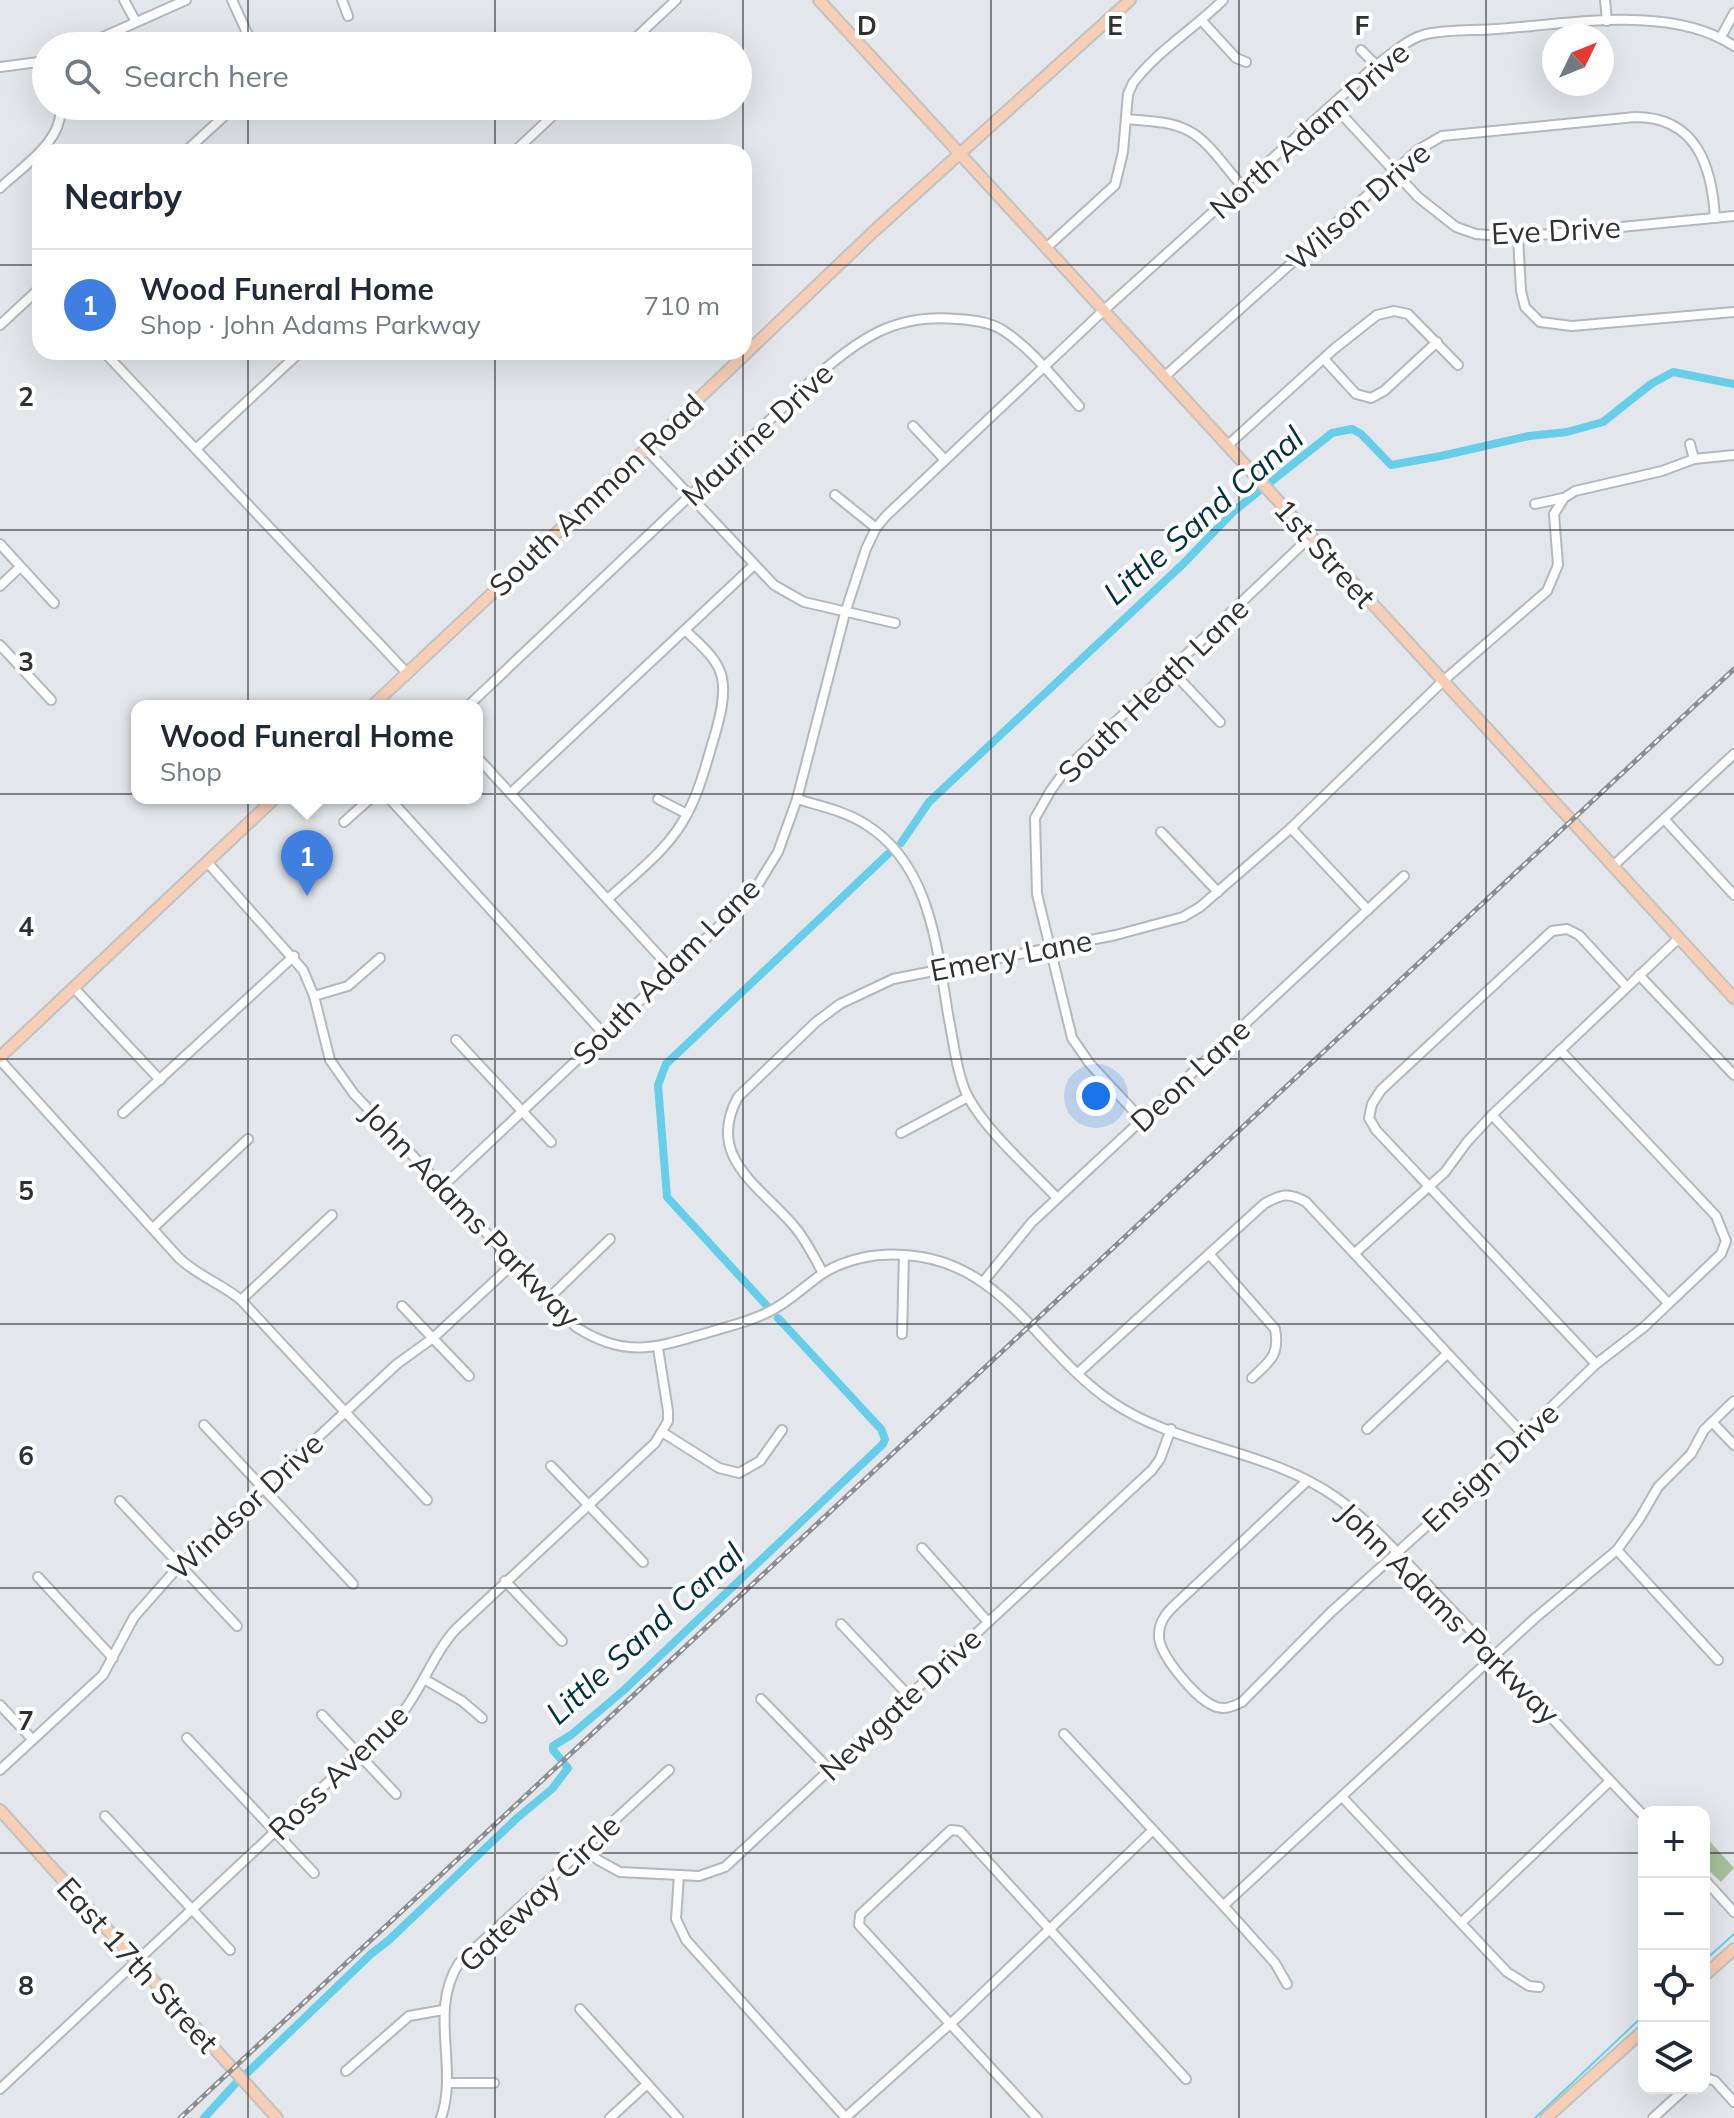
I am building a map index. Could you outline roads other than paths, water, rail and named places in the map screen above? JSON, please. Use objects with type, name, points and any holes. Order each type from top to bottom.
[{"type":"main road","name":"1st Street","points":[[819,0],[1734,998]]},
{"type":"main road","name":"South Ammon Road","points":[[752,348],[869,236],[1130,0]]},
{"type":"main road","name":"South Ammon Road","points":[[378,700],[739,360]]},
{"type":"main road","points":[[0,1058],[269,804]]},
{"type":"main road","name":"East 17th Street","points":[[0,1810],[277,2118]]},
{"type":"main road","points":[[1710,1971],[1734,1949]]},
{"type":"main road","points":[[1546,2118],[1638,2035]]},
{"type":"street","points":[[124,0],[136,22]]},
{"type":"street","points":[[114,32],[186,0]]},
{"type":"street","points":[[232,0],[247,32]]},
{"type":"street","points":[[342,0],[348,16]]},
{"type":"street","points":[[642,32],[676,0]]},
{"type":"street","points":[[1046,248],[1115,185],[1122,162],[1128,94],[1133,83],[1188,29],[1202,21],[1223,0]]},
{"type":"street","points":[[1605,0],[1607,21]]},
{"type":"street","points":[[1721,37],[1734,13]]},
{"type":"street","points":[[1202,21],[1236,58],[1246,62]]},
{"type":"street","name":"North Adam Drive","points":[[1103,311],[1376,65],[1424,35],[1607,21],[1663,22],[1721,37],[1734,46]]},
{"type":"street","points":[[1361,50],[1376,65]]},
{"type":"street","points":[[0,60],[0,67],[32,63]]},
{"type":"street","name":"Eve Drive","points":[[1333,105],[1394,172],[1440,216],[1456,227],[1476,234],[1518,237],[1734,216]]},
{"type":"street","name":"Wilson Drive","points":[[1164,377],[1418,150],[1442,136],[1647,117],[1673,126],[1695,144],[1706,160],[1715,218]]},
{"type":"street","points":[[1127,119],[1164,123],[1188,130],[1242,186]]},
{"type":"street","points":[[46,144],[55,135],[61,120]]},
{"type":"street","points":[[194,144],[220,120]]},
{"type":"street","points":[[523,144],[548,120]]},
{"type":"street","points":[[0,188],[32,157]]},
{"type":"street","points":[[1518,237],[1523,299],[1529,313],[1540,322],[1572,326],[1734,312]]},
{"type":"street","points":[[0,325],[32,295]]},
{"type":"street","name":"South Adam Lane","points":[[442,1187],[735,911],[757,886],[778,852],[797,799],[845,613],[876,528],[1103,311]]},
{"type":"street","points":[[1227,446],[1367,321],[1394,311],[1408,314],[1458,365]]},
{"type":"street","name":"Maurine Drive","points":[[474,700],[813,379],[853,345],[880,329],[906,321],[945,318],[995,325],[1015,339],[1079,406]]},
{"type":"street","points":[[1324,359],[1356,394],[1371,398],[1384,391],[1437,342]]},
{"type":"street","points":[[112,360],[407,673]]},
{"type":"street","points":[[196,449],[291,360]]},
{"type":"street","points":[[913,426],[945,460]]},
{"type":"street","points":[[1690,444],[1694,459]]},
{"type":"street","points":[[646,449],[774,585],[804,602],[895,623]]},
{"type":"street","points":[[1535,504],[1564,498],[1575,491],[1662,471],[1694,459],[1734,455]]},
{"type":"street","points":[[835,495],[876,528]]},
{"type":"street","name":"Emery Lane","points":[[823,1273],[798,1230],[735,1160],[727,1137],[731,1109],[738,1097],[816,1022],[840,1004],[893,979],[1051,948],[1183,917],[1218,892],[1291,828],[1443,681],[1547,591],[1558,565],[1554,514],[1564,498]]},
{"type":"street","name":"South Heath Lane","points":[[1142,1120],[1090,1064],[1072,1038],[1037,894],[1035,818],[1067,768],[1310,537]]},
{"type":"street","points":[[0,544],[54,603]]},
{"type":"street","points":[[511,793],[754,565]]},
{"type":"street","points":[[0,586],[20,567]]},
{"type":"street","points":[[608,899],[676,832],[701,784],[713,742],[723,689],[722,677],[717,665],[685,630]]},
{"type":"street","points":[[0,645],[51,700]]},
{"type":"street","points":[[1172,671],[1220,722]]},
{"type":"street","points":[[1613,866],[1734,754]]},
{"type":"street","points":[[483,763],[672,970]]},
{"type":"street","points":[[658,799],[687,814]]},
{"type":"street","points":[[797,799],[841,812],[866,824],[901,857],[917,882],[934,933],[961,1078],[968,1097],[1057,1198]]},
{"type":"street","points":[[344,822],[364,804]]},
{"type":"street","points":[[394,804],[603,1033]]},
{"type":"street","points":[[1665,820],[1734,895]]},
{"type":"street","points":[[1291,828],[1368,910]]},
{"type":"street","points":[[1161,832],[1218,892]]},
{"type":"street","name":"John Adams Parkway","points":[[207,862],[294,956],[303,970],[314,996],[330,1060],[354,1094],[548,1299],[576,1327],[594,1339],[615,1346],[658,1348],[761,1316],[779,1307],[823,1273],[863,1257],[904,1255],[945,1263],[983,1282],[1008,1300],[1078,1373],[1111,1401],[1140,1419],[1262,1459],[1332,1495],[1398,1553],[1638,1810]]},
{"type":"street","name":"Deon Lane","points":[[983,1282],[1018,1237],[1057,1198],[1404,876]]},
{"type":"street","points":[[1596,1364],[1376,1130],[1369,1118],[1372,1104],[1381,1090],[1552,931],[1567,929],[1579,935],[1626,986]]},
{"type":"street","points":[[1355,1253],[1445,1172],[1492,1115],[1679,938]]},
{"type":"street","points":[[123,1113],[294,956]]},
{"type":"street","points":[[314,996],[348,986],[380,958]]},
{"type":"street","points":[[1639,975],[1734,1075]]},
{"type":"street","points":[[74,988],[160,1080]]},
{"type":"street","points":[[456,1040],[551,1142]]},
{"type":"street","name":"Ensign Drive","points":[[1307,1481],[1177,1603],[1161,1623],[1160,1648],[1203,1699],[1213,1706],[1228,1708],[1242,1702],[1330,1613],[1398,1553],[1596,1364],[1644,1327],[1721,1254],[1726,1241],[1716,1216],[1560,1050]]},
{"type":"street","points":[[0,1058],[192,1271],[230,1290],[241,1300],[427,1500]]},
{"type":"street","points":[[901,1133],[968,1097]]},
{"type":"street","points":[[1492,1115],[1668,1303]]},
{"type":"street","points":[[153,1228],[248,1139]]},
{"type":"street","points":[[1078,1373],[1264,1204],[1278,1195],[1292,1194],[1306,1202],[1523,1434]]},
{"type":"street","points":[[241,1300],[332,1215]]},
{"type":"street","points":[[548,1299],[610,1239]]},
{"type":"street","points":[[902,1334],[904,1255]]},
{"type":"street","points":[[1210,1255],[1275,1329],[1277,1343],[1274,1355],[1252,1378]]},
{"type":"street","name":"Windsor Drive","points":[[0,1770],[103,1675],[134,1617],[180,1565],[397,1364],[433,1338],[514,1263]]},
{"type":"street","points":[[402,1306],[469,1376]]},
{"type":"street","points":[[658,1348],[668,1411],[668,1421],[662,1432],[719,1468],[739,1473],[760,1461],[782,1430]]},
{"type":"street","points":[[1367,1429],[1447,1354]]},
{"type":"street","points":[[1224,1905],[1495,1656],[1617,1550],[1658,1487],[1691,1454],[1704,1430],[1734,1401]]},
{"type":"street","points":[[1712,1422],[1734,1445]]},
{"type":"street","points":[[204,1425],[353,1584]]},
{"type":"street","name":"Newgate Drive","points":[[585,1847],[598,1860],[620,1872],[699,1876],[725,1867],[1152,1470],[1160,1459],[1171,1429]]},
{"type":"street","name":"Ross Avenue","points":[[0,2089],[403,1712],[445,1641],[505,1581],[655,1443],[662,1432]]},
{"type":"street","points":[[551,1466],[643,1562]]},
{"type":"street","points":[[120,1501],[237,1626]]},
{"type":"street","points":[[922,1548],[988,1622]]},
{"type":"street","points":[[1617,1550],[1718,1660]]},
{"type":"street","points":[[38,1577],[113,1658]]},
{"type":"street","points":[[505,1581],[562,1641]]},
{"type":"street","points":[[841,1624],[908,1695]]},
{"type":"street","points":[[424,1679],[462,1701],[482,1718]]},
{"type":"street","points":[[761,1699],[829,1769]]},
{"type":"street","points":[[0,1705],[32,1739]]},
{"type":"street","points":[[322,1715],[396,1794]]},
{"type":"street","points":[[1064,1734],[1224,1905],[1275,1963],[1287,1984]]},
{"type":"street","points":[[187,1738],[314,1873]]},
{"type":"street","name":"Gateway Circle","points":[[346,2071],[409,2016],[443,2010],[449,1981],[459,1963],[669,1770]]},
{"type":"street","points":[[1461,1923],[1610,1781]]},
{"type":"street","points":[[1343,1798],[1507,1972],[1529,1986],[1539,1987]]},
{"type":"street","points":[[105,1816],[230,1950]]},
{"type":"street","points":[[1037,2118],[863,1930],[858,1920],[951,1830],[960,1831],[1186,2079]]},
{"type":"street","points":[[679,1875],[676,1919],[686,1940],[846,2118],[950,2024],[1153,1830]]},
{"type":"street","points":[[1710,1886],[1734,1912]]},
{"type":"street","points":[[580,2009],[678,2118]]},
{"type":"street","points":[[441,2118],[447,2083],[443,2010]]},
{"type":"street","points":[[1710,2079],[1734,2102]]},
{"type":"street","points":[[447,2083],[494,2083]]},
{"type":"street","points":[[610,2118],[646,2085]]},
{"type":"street","points":[[1653,2118],[1679,2094]]},
{"type":"waterway","name":"Little Sand Canal","points":[[901,843],[929,802],[1183,564],[1234,511],[1332,433],[1352,429],[1361,434],[1391,465],[1529,436],[1567,432],[1603,422],[1651,384],[1673,372],[1734,384]]},
{"type":"waterway","name":"Little Sand Canal","points":[[768,1307],[667,1197],[658,1085],[666,1064],[888,854]]},
{"type":"waterway","name":"Little Sand Canal","points":[[245,2075],[371,1954],[552,1789],[568,1768],[553,1746],[571,1735],[624,1690],[883,1444],[885,1439],[881,1429],[778,1318]]},
{"type":"waterway","points":[[1710,1956],[1734,1934]]},
{"type":"waterway","points":[[1535,2118],[1638,2021]]},
{"type":"waterway","name":"Little Sand Canal","points":[[204,2118],[236,2083]]},
{"type":"railway","points":[[180,2118],[1734,669]]},
{"type":"place","name":"Wood Funeral Home","points":[[307,896]]}]
